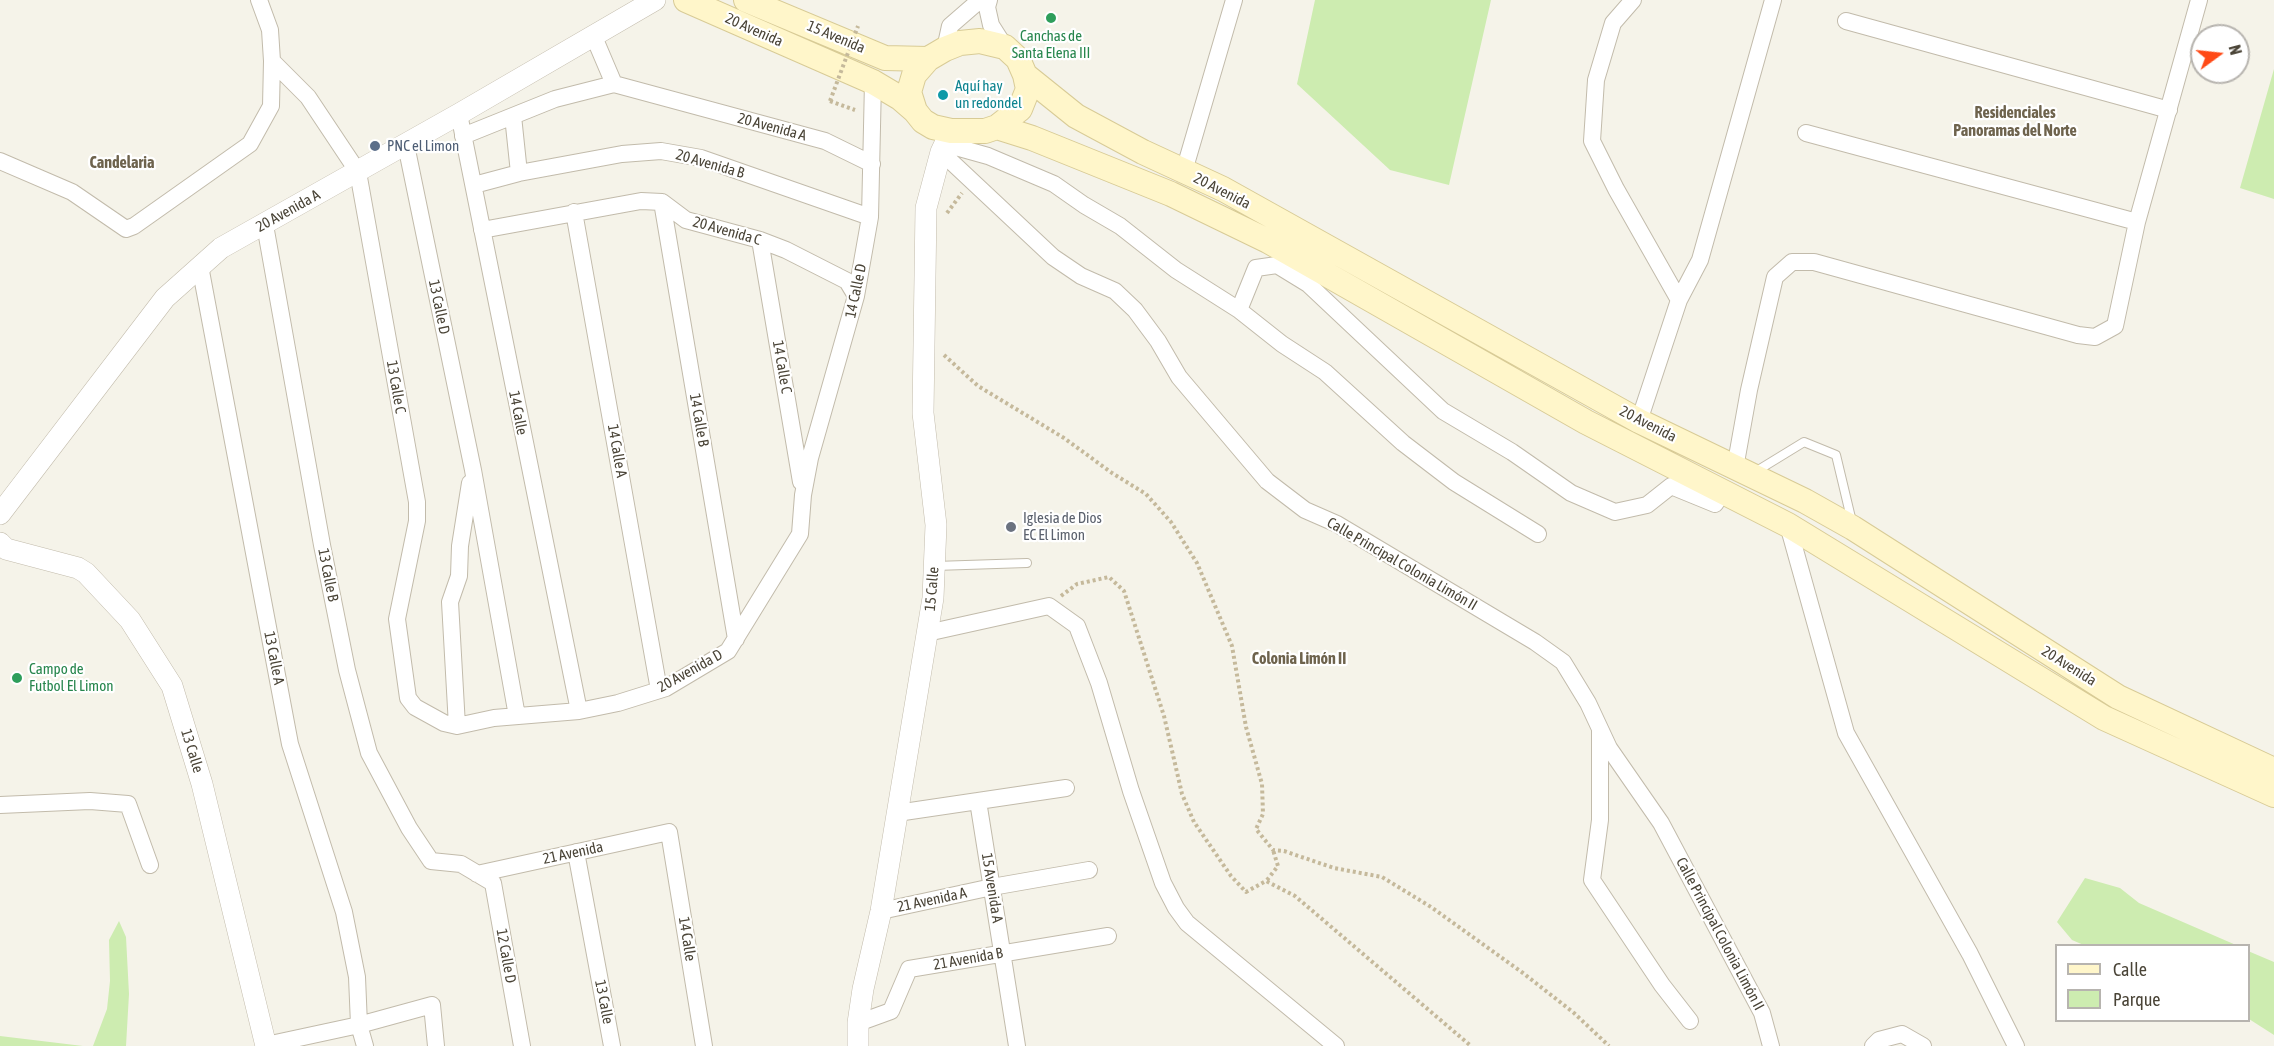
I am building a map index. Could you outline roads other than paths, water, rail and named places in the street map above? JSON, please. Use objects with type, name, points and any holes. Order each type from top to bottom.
[{"type":"main road","name":"20 Avenida","points":[[686,0],[873,82],[900,98],[915,111]]},
{"type":"main road","name":"15 Avenida","points":[[746,0],[885,58],[937,54]]},
{"type":"main road","points":[[980,41],[1005,47],[1018,59],[1025,75],[1028,89],[1020,109],[997,127],[946,142],[915,111],[909,92],[914,75],[937,54],[960,43],[980,41]]},
{"type":"main road","name":"20 Avenida","points":[[1025,75],[1076,116],[1233,195],[1639,421],[1853,528],[2118,697],[2274,770]]},
{"type":"main road","name":"20 Avenida","points":[[997,127],[1032,138],[1171,194],[1268,241],[1586,422],[1788,525],[2104,718],[2274,795]]},
{"type":"street","points":[[0,161],[72,192],[126,229],[250,144],[271,106],[270,30],[259,0]]},
{"type":"street","name":"20 Avenida A","points":[[0,514],[165,298],[221,248],[358,172],[655,0]]},
{"type":"street","points":[[937,54],[950,26],[981,0]]},
{"type":"street","points":[[989,0],[987,7],[992,25],[1005,47]]},
{"type":"street","points":[[1184,171],[1234,0]]},
{"type":"street","points":[[1633,0],[1613,23],[1596,80],[1592,141],[1616,189],[1679,300]]},
{"type":"street","points":[[1639,421],[1679,300],[1700,260],[1773,0]]},
{"type":"street","points":[[1743,471],[1749,390],[1775,277],[1792,262],[1814,261],[2078,335],[2095,337],[2115,326],[2137,222],[2199,0]]},
{"type":"street","points":[[1846,21],[2169,110]]},
{"type":"street","points":[[594,37],[614,84]]},
{"type":"street","name":"13 Calle C","points":[[272,61],[308,97],[358,172],[417,502],[417,521],[397,619],[408,698],[415,706],[451,725]]},
{"type":"street","name":"14 Calle D","points":[[803,495],[810,458],[856,296],[870,217],[873,82]]},
{"type":"street","name":"20 Avenida A","points":[[463,136],[555,99],[614,84],[825,141],[872,164]]},
{"type":"street","name":"14 Calle","points":[[459,114],[579,711]]},
{"type":"street","points":[[513,116],[519,173]]},
{"type":"street","points":[[1806,133],[2137,222]]},
{"type":"street","points":[[946,142],[988,156],[1054,184],[1120,226],[1176,270],[1239,310],[1282,344],[1325,372],[1404,443],[1454,482],[1538,534]]},
{"type":"street","name":"Calle Principal Colonia Limón II","points":[[946,142],[972,181],[1053,257],[1081,276],[1115,291],[1135,310],[1158,341],[1179,377],[1268,481],[1305,510],[1337,524],[1535,642],[1563,662],[1588,703],[1609,748],[1661,823],[1762,1013],[1771,1046]]},
{"type":"street","name":"15 Calle","points":[[858,1046],[858,1023],[863,990],[881,911],[933,598],[936,525],[923,413],[926,208],[946,142]]},
{"type":"street","name":"13 Calle D","points":[[405,145],[473,470],[517,716]]},
{"type":"street","name":"20 Avenida B","points":[[474,185],[519,173],[622,154],[661,151],[701,158],[870,217]]},
{"type":"street","points":[[482,230],[641,201],[662,202]]},
{"type":"street","name":"20 Avenida C","points":[[662,202],[686,220],[760,240],[786,250],[847,281],[856,296]]},
{"type":"street","name":"14 Calle B","points":[[662,202],[736,639]]},
{"type":"street","name":"14 Calle A","points":[[574,212],[659,690]]},
{"type":"street","name":"13 Calle B","points":[[265,225],[322,545],[347,670],[369,753],[409,828],[431,861],[461,864],[477,874]]},
{"type":"street","name":"14 Calle C","points":[[760,240],[803,495]]},
{"type":"street","points":[[1239,310],[1256,268],[1277,265],[1308,284],[1443,411],[1512,452],[1571,493],[1615,512],[1647,505],[1671,486],[1715,504],[1723,492]]},
{"type":"street","name":"13 Calle A","points":[[200,266],[290,744],[344,912],[357,977],[359,1024],[365,1046]]},
{"type":"street","name":"13 Calle D","points":[[451,725],[450,602],[459,576],[460,546],[473,470]]},
{"type":"street","name":"20 Avenida D","points":[[451,725],[494,718],[579,711],[618,703],[659,690],[728,651],[800,534],[803,495]]},
{"type":"street","points":[[1788,525],[1846,733],[1970,954],[2016,1046]]},
{"type":"street","name":"13 Calle","points":[[0,543],[6,549],[78,568],[86,573],[130,620],[172,686],[202,784],[266,1045]]},
{"type":"street","points":[[927,633],[1049,606],[1077,626],[1099,683],[1141,822],[1163,883],[1176,908],[1187,923],[1336,1046]]},
{"type":"street","points":[[1600,728],[1600,820],[1592,879],[1662,985],[1690,1021]]},
{"type":"street","points":[[897,813],[1066,788]]},
{"type":"street","points":[[0,805],[90,801],[128,804],[150,865]]},
{"type":"street","name":"15 Avenida A","points":[[978,801],[1017,1046]]},
{"type":"street","name":"14 Calle","points":[[669,832],[704,1046]]},
{"type":"street","name":"21 Avenida","points":[[477,874],[669,832]]},
{"type":"street","name":"13 Calle","points":[[576,852],[612,1046]]},
{"type":"street","name":"21 Avenida A","points":[[881,911],[992,887],[1089,870]]},
{"type":"street","name":"12 Calle D","points":[[477,874],[493,883],[522,1046]]},
{"type":"street","name":"21 Avenida B","points":[[858,1023],[891,1011],[909,969],[1108,936]]},
{"type":"street","points":[[266,1045],[432,1005],[436,1046]]},
{"type":"street","points":[[1873,1046],[1879,1040],[1902,1034],[1923,1046]]},
{"type":"lane","points":[[1743,471],[1804,441],[1836,455],[1853,528]]},
{"type":"lane","points":[[934,566],[1027,563]]},
{"type":"place","name":"Canchas de Santa Elena III","points":[[1051,18]]},
{"type":"place","name":"Aquí hay un redondel","points":[[943,95]]},
{"type":"place","name":"PNC el Limon","points":[[375,146]]},
{"type":"place","name":"Iglesia de Dios EC El Limon","points":[[1011,527]]},
{"type":"place","name":"Campo de Futbol El Limon","points":[[17,678]]},
{"type":"district","name":"Residenciales Panoramas del Norte","points":[[2015,122]]},
{"type":"district","name":"Candelaria","points":[[122,163]]},
{"type":"district","name":"Colonia Limón II","points":[[1299,659]]}]
